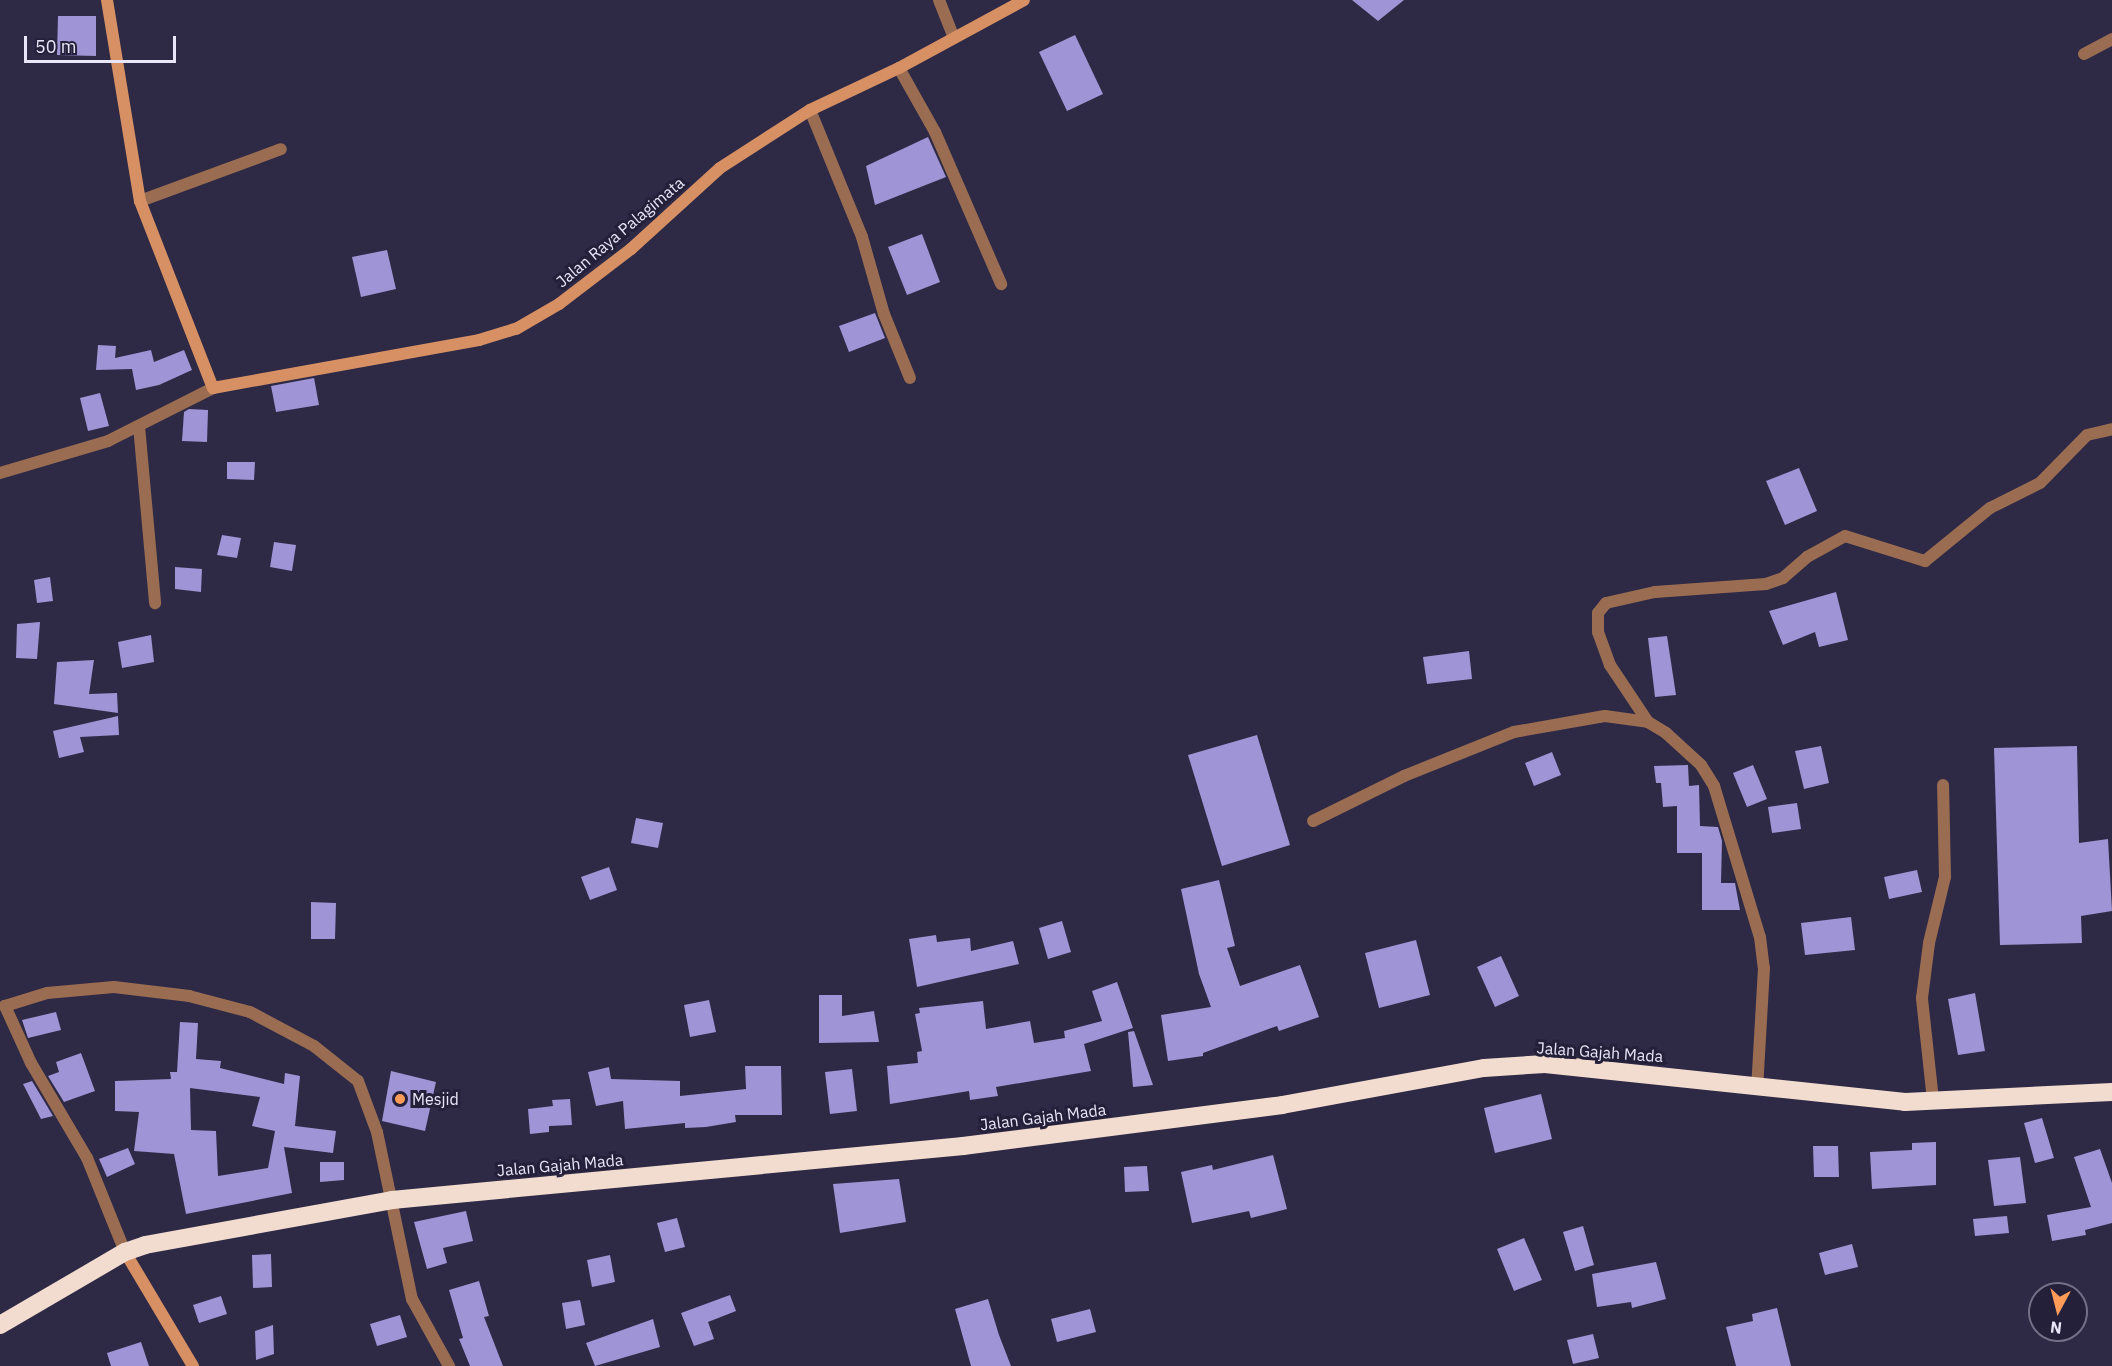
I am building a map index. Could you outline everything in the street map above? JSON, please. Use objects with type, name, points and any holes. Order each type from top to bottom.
[{"type":"highway","name":"Jalan Gajah Mada","points":[[0,1325],[125,1252],[392,1200],[975,1145],[1282,1105],[1484,1068],[1545,1064],[1884,1101],[2112,1092]]},
{"type":"street","points":[[107,0],[140,201],[213,388]]},
{"type":"street","points":[[939,0],[954,38]]},
{"type":"street","name":"Jalan Raya Palagimata","points":[[0,473],[108,441],[213,388],[479,340],[516,329],[559,304],[631,249],[720,168],[810,110],[899,68],[1024,0]]},
{"type":"street","points":[[2084,54],[2112,39]]},
{"type":"street","points":[[899,68],[935,132],[1001,284]]},
{"type":"street","points":[[810,110],[861,237],[884,314],[910,378]]},
{"type":"street","points":[[140,201],[281,149]]},
{"type":"street","points":[[139,426],[155,603]]},
{"type":"street","points":[[1757,1088],[1764,953],[1740,862],[1714,786],[1701,765],[1647,722],[1610,665],[1598,632],[1598,613],[1606,603],[1655,592],[1766,584],[1783,578],[1807,557],[1845,536],[1925,561],[1990,508],[2040,483],[2087,435],[2112,429]]},
{"type":"street","points":[[1313,821],[1404,776],[1514,732],[1605,716],[1647,722]]},
{"type":"street","points":[[1933,1100],[1922,998],[1929,943],[1945,877],[1943,785]]},
{"type":"street","points":[[193,1366],[125,1252],[87,1158],[31,1064],[5,1006],[47,993],[114,987],[189,996],[250,1012],[314,1046],[358,1081],[377,1132],[412,1299],[449,1366]]},
{"type":"building","points":[[1352,0],[1404,0],[1378,21]]},
{"type":"building","points":[[58,16],[96,16],[96,56],[57,55]]},
{"type":"building","points":[[1075,35],[1103,94],[1067,111],[1039,52]]},
{"type":"building","points":[[928,137],[946,177],[875,205],[866,166]]},
{"type":"building","points":[[922,234],[940,282],[907,295],[888,247]]},
{"type":"building","points":[[387,250],[396,289],[361,297],[352,257]]},
{"type":"building","points":[[875,313],[885,338],[849,352],[839,326]]},
{"type":"building","points":[[98,345],[116,346],[115,358],[151,350],[154,362],[184,350],[192,370],[159,385],[136,390],[132,369],[96,370]]},
{"type":"building","points":[[314,378],[319,405],[276,412],[271,386]]},
{"type":"building","points":[[100,393],[109,426],[88,431],[80,398]]},
{"type":"building","points":[[189,409],[208,410],[207,442],[182,441],[184,412]]},
{"type":"building","points":[[227,462],[255,462],[254,480],[227,479]]},
{"type":"building","points":[[1799,468],[1817,511],[1785,525],[1766,481]]},
{"type":"building","points":[[222,535],[241,538],[237,558],[217,555]]},
{"type":"building","points":[[274,542],[296,545],[292,571],[270,567]]},
{"type":"building","points":[[175,567],[202,569],[201,592],[175,589]]},
{"type":"building","points":[[50,577],[53,601],[37,603],[34,580]]},
{"type":"building","points":[[1836,592],[1848,640],[1819,647],[1815,632],[1783,645],[1769,611]]},
{"type":"building","points":[[40,622],[37,659],[16,658],[17,624]]},
{"type":"building","points":[[151,635],[154,662],[122,668],[118,642]]},
{"type":"building","points":[[1667,636],[1676,695],[1655,697],[1648,638]]},
{"type":"building","points":[[1469,651],[1472,679],[1427,684],[1423,657]]},
{"type":"building","points":[[94,660],[89,694],[117,693],[118,713],[54,704],[57,662]]},
{"type":"building","points":[[118,716],[119,735],[80,737],[84,752],[59,758],[53,731]]},
{"type":"building","points":[[1257,735],[1290,845],[1222,866],[1188,755]]},
{"type":"building","points":[[1821,746],[1829,783],[1804,789],[1795,751]]},
{"type":"building","points":[[2077,746],[2079,843],[2108,839],[2112,911],[2081,916],[2082,943],[2000,945],[1994,748]]},
{"type":"building","points":[[1552,752],[1561,775],[1534,786],[1525,763]]},
{"type":"building","points":[[1688,765],[1689,786],[1699,785],[1700,826],[1718,827],[1722,841],[1721,883],[1735,883],[1740,910],[1702,910],[1702,853],[1677,853],[1677,806],[1663,807],[1661,783],[1656,783],[1654,766]]},
{"type":"building","points":[[1753,765],[1767,799],[1747,807],[1733,773]]},
{"type":"building","points":[[1797,803],[1801,829],[1772,833],[1768,807]]},
{"type":"building","points":[[636,818],[663,823],[658,848],[631,843]]},
{"type":"building","points":[[609,867],[617,890],[590,900],[581,877]]},
{"type":"building","points":[[1917,870],[1922,892],[1889,899],[1884,877]]},
{"type":"building","points":[[1219,880],[1235,946],[1227,948],[1240,986],[1300,965],[1319,1017],[1279,1031],[1277,1026],[1203,1053],[1203,1056],[1168,1061],[1161,1015],[1211,1007],[1199,974],[1181,889]]},
{"type":"building","points":[[311,902],[336,903],[335,939],[311,939]]},
{"type":"building","points":[[1851,917],[1855,950],[1805,955],[1801,923]]},
{"type":"building","points":[[1062,921],[1071,952],[1048,959],[1039,928]]},
{"type":"building","points":[[936,935],[937,942],[970,938],[971,951],[1013,941],[1019,964],[917,987],[909,939]]},
{"type":"building","points":[[1416,940],[1430,995],[1379,1008],[1365,953]]},
{"type":"building","points":[[1501,956],[1519,996],[1495,1007],[1477,967]]},
{"type":"building","points":[[1117,982],[1133,1028],[1084,1044],[1091,1071],[996,1087],[998,1096],[970,1100],[969,1091],[890,1104],[887,1066],[918,1063],[917,1052],[922,1051],[915,1014],[920,1013],[919,1008],[983,1001],[986,1029],[1030,1021],[1034,1043],[1065,1038],[1064,1031],[1102,1021],[1092,991]]},
{"type":"building","points":[[1975,993],[1985,1051],[1958,1055],[1948,999]]},
{"type":"building","points":[[819,995],[842,995],[842,1016],[874,1011],[879,1042],[819,1043]]},
{"type":"building","points":[[709,1000],[716,1032],[690,1037],[684,1005]]},
{"type":"building","points":[[56,1012],[61,1030],[28,1038],[22,1020]]},
{"type":"building","points":[[180,1022],[198,1023],[196,1059],[221,1061],[220,1068],[284,1084],[285,1073],[300,1076],[295,1126],[336,1131],[333,1153],[284,1147],[292,1193],[186,1214],[174,1154],[134,1151],[139,1112],[115,1111],[115,1081],[171,1079],[170,1072],[177,1072]],"holes":[[[190,1088],[260,1097],[252,1126],[275,1131],[268,1168],[218,1176],[216,1131],[191,1130]]]},
{"type":"building","points":[[1134,1031],[1153,1085],[1133,1087],[1128,1032]]},
{"type":"building","points":[[81,1053],[95,1091],[64,1102],[48,1076],[59,1072],[56,1062]]},
{"type":"building","points":[[745,1066],[781,1066],[782,1115],[735,1115],[736,1122],[706,1127],[685,1128],[685,1123],[625,1129],[623,1101],[596,1106],[588,1072],[609,1067],[611,1079],[680,1081],[680,1096],[746,1089]]},
{"type":"building","points":[[852,1069],[857,1111],[830,1114],[825,1072]]},
{"type":"building","points":[[391,1071],[436,1082],[425,1131],[382,1121]]},
{"type":"building","points":[[32,1081],[53,1116],[41,1119],[23,1084]]},
{"type":"building","points":[[1541,1094],[1552,1139],[1495,1153],[1484,1108]]},
{"type":"building","points":[[570,1099],[572,1125],[549,1126],[549,1132],[530,1134],[528,1109],[553,1106],[552,1100]]},
{"type":"building","points":[[2042,1118],[2054,1158],[2035,1163],[2024,1123]]},
{"type":"building","points":[[1936,1142],[1936,1185],[1872,1189],[1870,1152],[1912,1150],[1912,1143]]},
{"type":"building","points":[[1813,1146],[1838,1146],[1839,1177],[1814,1177]]},
{"type":"building","points":[[128,1148],[135,1164],[107,1177],[99,1159]]},
{"type":"building","points":[[2100,1149],[2112,1183],[2112,1223],[2085,1230],[2086,1235],[2052,1241],[2047,1215],[2091,1207],[2074,1157]]},
{"type":"building","points":[[1273,1155],[1287,1209],[1251,1218],[1249,1211],[1192,1223],[1181,1172],[1212,1165],[1213,1170]]},
{"type":"building","points":[[2020,1157],[2026,1203],[1994,1206],[1988,1160]]},
{"type":"building","points":[[320,1162],[344,1162],[344,1180],[320,1182]]},
{"type":"building","points":[[1147,1166],[1149,1191],[1125,1192],[1124,1167]]},
{"type":"building","points":[[899,1179],[906,1222],[840,1233],[833,1184]]},
{"type":"building","points":[[466,1211],[473,1241],[443,1248],[447,1263],[427,1269],[414,1222]]},
{"type":"building","points":[[2007,1216],[2009,1233],[1975,1236],[1973,1219]]},
{"type":"building","points":[[677,1218],[685,1247],[665,1252],[657,1223]]},
{"type":"building","points":[[1583,1226],[1594,1265],[1575,1271],[1563,1232]]},
{"type":"building","points":[[1524,1238],[1542,1280],[1514,1291],[1497,1249]]},
{"type":"building","points":[[1852,1244],[1858,1267],[1825,1275],[1819,1253]]},
{"type":"building","points":[[271,1254],[272,1287],[253,1288],[252,1255]]},
{"type":"building","points":[[610,1255],[615,1282],[592,1287],[587,1260]]},
{"type":"building","points":[[1656,1262],[1666,1299],[1632,1308],[1631,1302],[1597,1307],[1592,1274]]},
{"type":"building","points":[[479,1281],[489,1316],[484,1317],[503,1366],[470,1366],[459,1339],[463,1338],[449,1290]]},
{"type":"building","points":[[730,1295],[736,1311],[708,1322],[714,1339],[694,1346],[681,1313]]},
{"type":"building","points":[[221,1296],[227,1314],[199,1323],[193,1305]]},
{"type":"building","points":[[988,1299],[1011,1366],[971,1366],[955,1309]]},
{"type":"building","points":[[580,1300],[585,1325],[566,1329],[562,1303]]},
{"type":"building","points":[[1777,1308],[1791,1366],[1736,1366],[1726,1327],[1753,1321],[1752,1314]]},
{"type":"building","points":[[1090,1309],[1096,1332],[1057,1342],[1051,1319]]},
{"type":"building","points":[[400,1315],[407,1337],[377,1346],[370,1324]]},
{"type":"building","points":[[653,1319],[660,1347],[595,1366],[586,1343]]},
{"type":"building","points":[[273,1325],[274,1354],[256,1360],[255,1331]]},
{"type":"building","points":[[1593,1334],[1599,1358],[1573,1364],[1567,1340]]},
{"type":"building","points":[[141,1342],[149,1366],[111,1366],[107,1353]]},
{"type":"place","name":"Mesjid","points":[[400,1099]]}]
